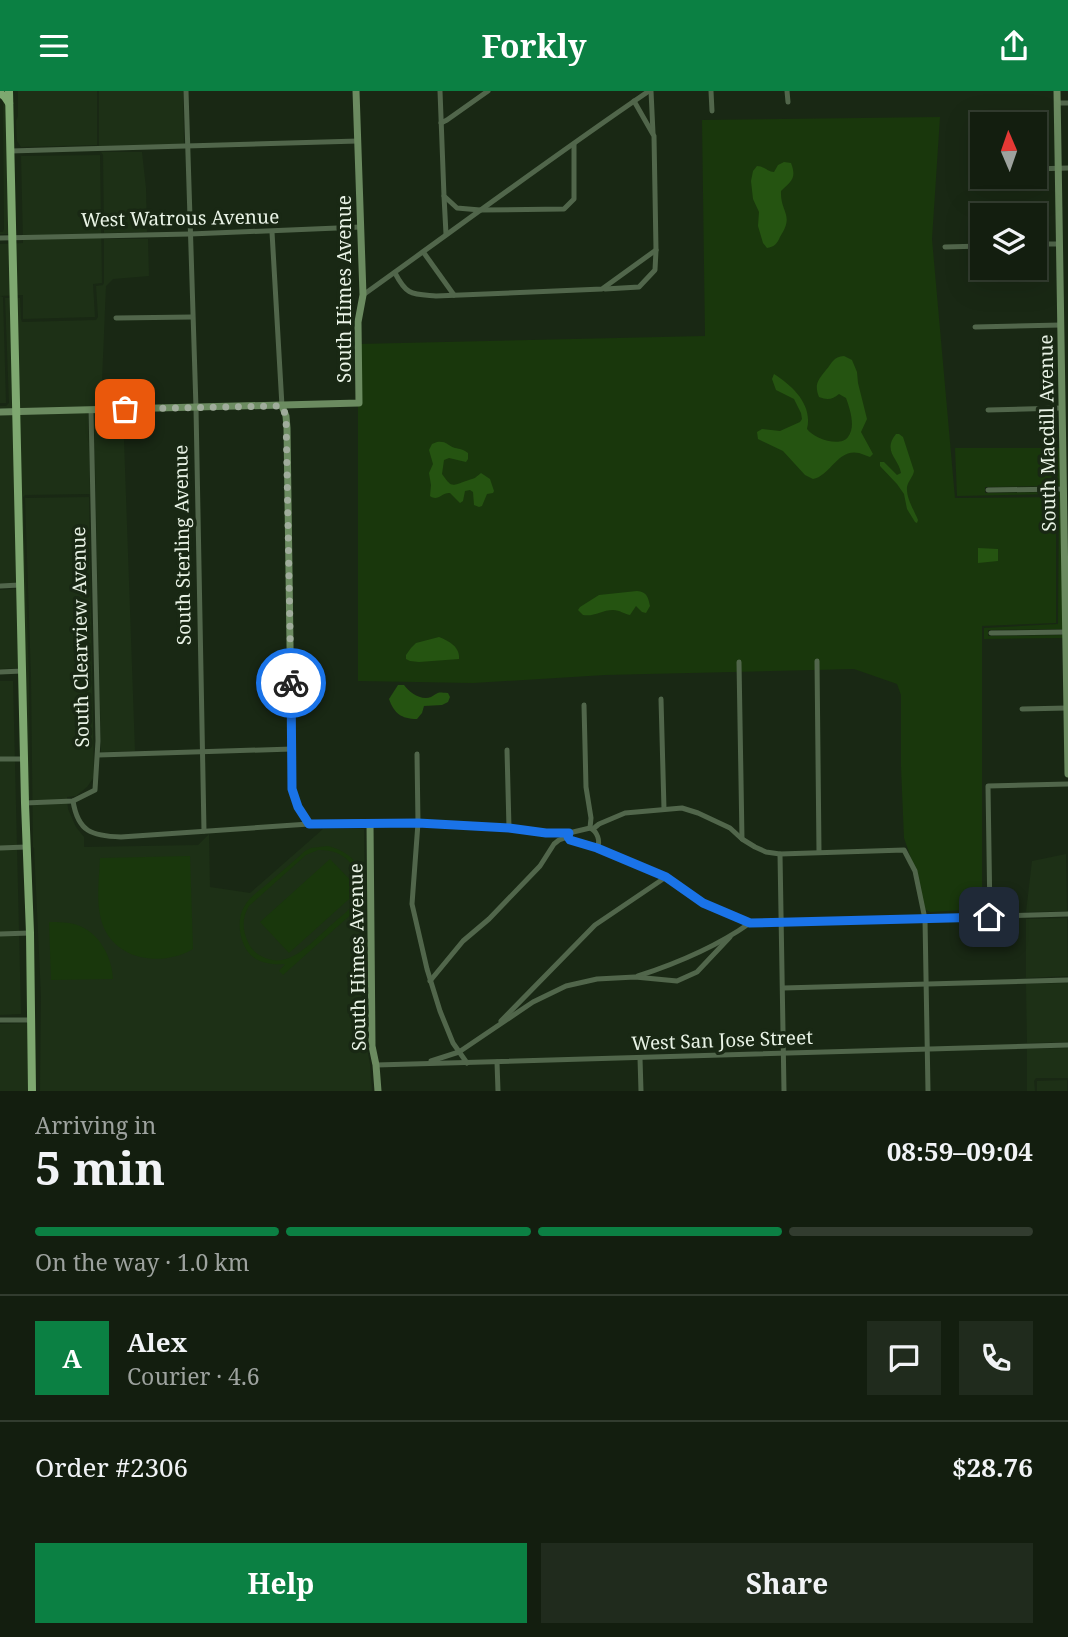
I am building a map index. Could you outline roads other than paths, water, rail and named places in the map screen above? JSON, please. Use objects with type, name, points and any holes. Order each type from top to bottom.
[{"type":"main road","points":[[9,91],[32,1091]]},
{"type":"main road","points":[[0,93],[9,103]]},
{"type":"street","name":"South Sterling Avenue","points":[[186,91],[196,408],[204,831]]},
{"type":"street","name":"South Himes Avenue","points":[[282,406],[359,403],[358,322],[363,295],[356,91]]},
{"type":"street","points":[[440,91],[446,235]]},
{"type":"street","points":[[441,123],[488,91]]},
{"type":"street","points":[[363,295],[424,253],[480,209],[650,91],[654,136],[656,250],[654,269],[639,287],[436,296],[411,293],[401,284],[395,273]]},
{"type":"street","points":[[711,91],[712,111]]},
{"type":"street","points":[[787,91],[788,102]]},
{"type":"street","name":"South Macdill Avenue","points":[[1057,91],[1059,244],[1064,256],[1061,325],[1065,392],[1062,408],[1066,458],[1064,489],[1068,774]]},
{"type":"street","points":[[634,101],[654,136]]},
{"type":"street","points":[[1058,103],[1068,103]]},
{"type":"street","points":[[10,151],[358,141]]},
{"type":"street","points":[[444,195],[457,208],[564,209],[574,199],[573,144]]},
{"type":"street","points":[[1047,169],[1068,168]]},
{"type":"street","name":"West Watrous Avenue","points":[[0,238],[190,235],[361,227]]},
{"type":"street","points":[[272,232],[282,406],[286,416],[292,789],[298,807],[309,824]]},
{"type":"street","points":[[1047,244],[1059,244]]},
{"type":"street","points":[[945,247],[970,246]]},
{"type":"street","points":[[602,289],[656,250]]},
{"type":"street","points":[[424,253],[454,295]]},
{"type":"street","points":[[116,318],[192,317]]},
{"type":"street","points":[[975,327],[1061,325]]},
{"type":"street","points":[[0,412],[282,406]]},
{"type":"street","points":[[988,409],[1062,408]]},
{"type":"street","name":"South Clearview Avenue","points":[[73,801],[95,790],[98,755],[91,410]]},
{"type":"street","points":[[988,490],[1064,489]]},
{"type":"street","points":[[0,586],[20,585]]},
{"type":"street","points":[[991,633],[1066,632]]},
{"type":"street","points":[[817,661],[820,852]]},
{"type":"street","points":[[738,662],[742,839]]},
{"type":"street","points":[[0,672],[22,671]]},
{"type":"street","points":[[661,699],[664,809]]},
{"type":"street","points":[[584,705],[586,787],[592,829],[599,842],[597,848]]},
{"type":"street","points":[[1022,709],[1067,708]]},
{"type":"street","points":[[98,755],[292,748]]},
{"type":"street","points":[[507,750],[509,828]]},
{"type":"street","points":[[417,754],[418,823],[412,904],[430,981],[453,1043],[467,1063]]},
{"type":"street","points":[[0,759],[24,759]]},
{"type":"street","points":[[989,917],[988,786],[1068,784]]},
{"type":"street","points":[[25,803],[73,801],[81,825],[91,833],[102,836],[370,823],[509,828],[569,835]]},
{"type":"street","points":[[430,981],[463,941],[489,919],[540,866],[554,844],[569,835],[592,829],[625,813],[664,809],[698,813],[730,828],[742,839],[766,852],[780,854],[904,850],[915,871],[925,919],[928,1091]]},
{"type":"street","name":"South Himes Avenue","points":[[370,823],[372,1046],[378,1091]]},
{"type":"street","points":[[569,835],[570,840],[597,848],[666,877],[703,903],[750,923],[1068,914]]},
{"type":"street","points":[[0,848],[26,847]]},
{"type":"street","points":[[780,854],[784,1091]]},
{"type":"street","points":[[492,1030],[595,925],[666,877]]},
{"type":"street","points":[[635,977],[694,955],[730,937],[750,923]]},
{"type":"street","points":[[0,934],[30,933]]},
{"type":"street","points":[[425,1063],[459,1052],[531,1004],[566,986],[597,979],[635,977],[677,981],[696,972],[730,937]]},
{"type":"street","points":[[783,988],[1068,980]]},
{"type":"street","points":[[523,999],[531,1004]]},
{"type":"street","points":[[0,1020],[32,1020]]},
{"type":"street","name":"West San Jose Street","points":[[376,1065],[1068,1045]]},
{"type":"street","points":[[640,1058],[641,1091]]},
{"type":"street","points":[[497,1062],[498,1091]]}]
